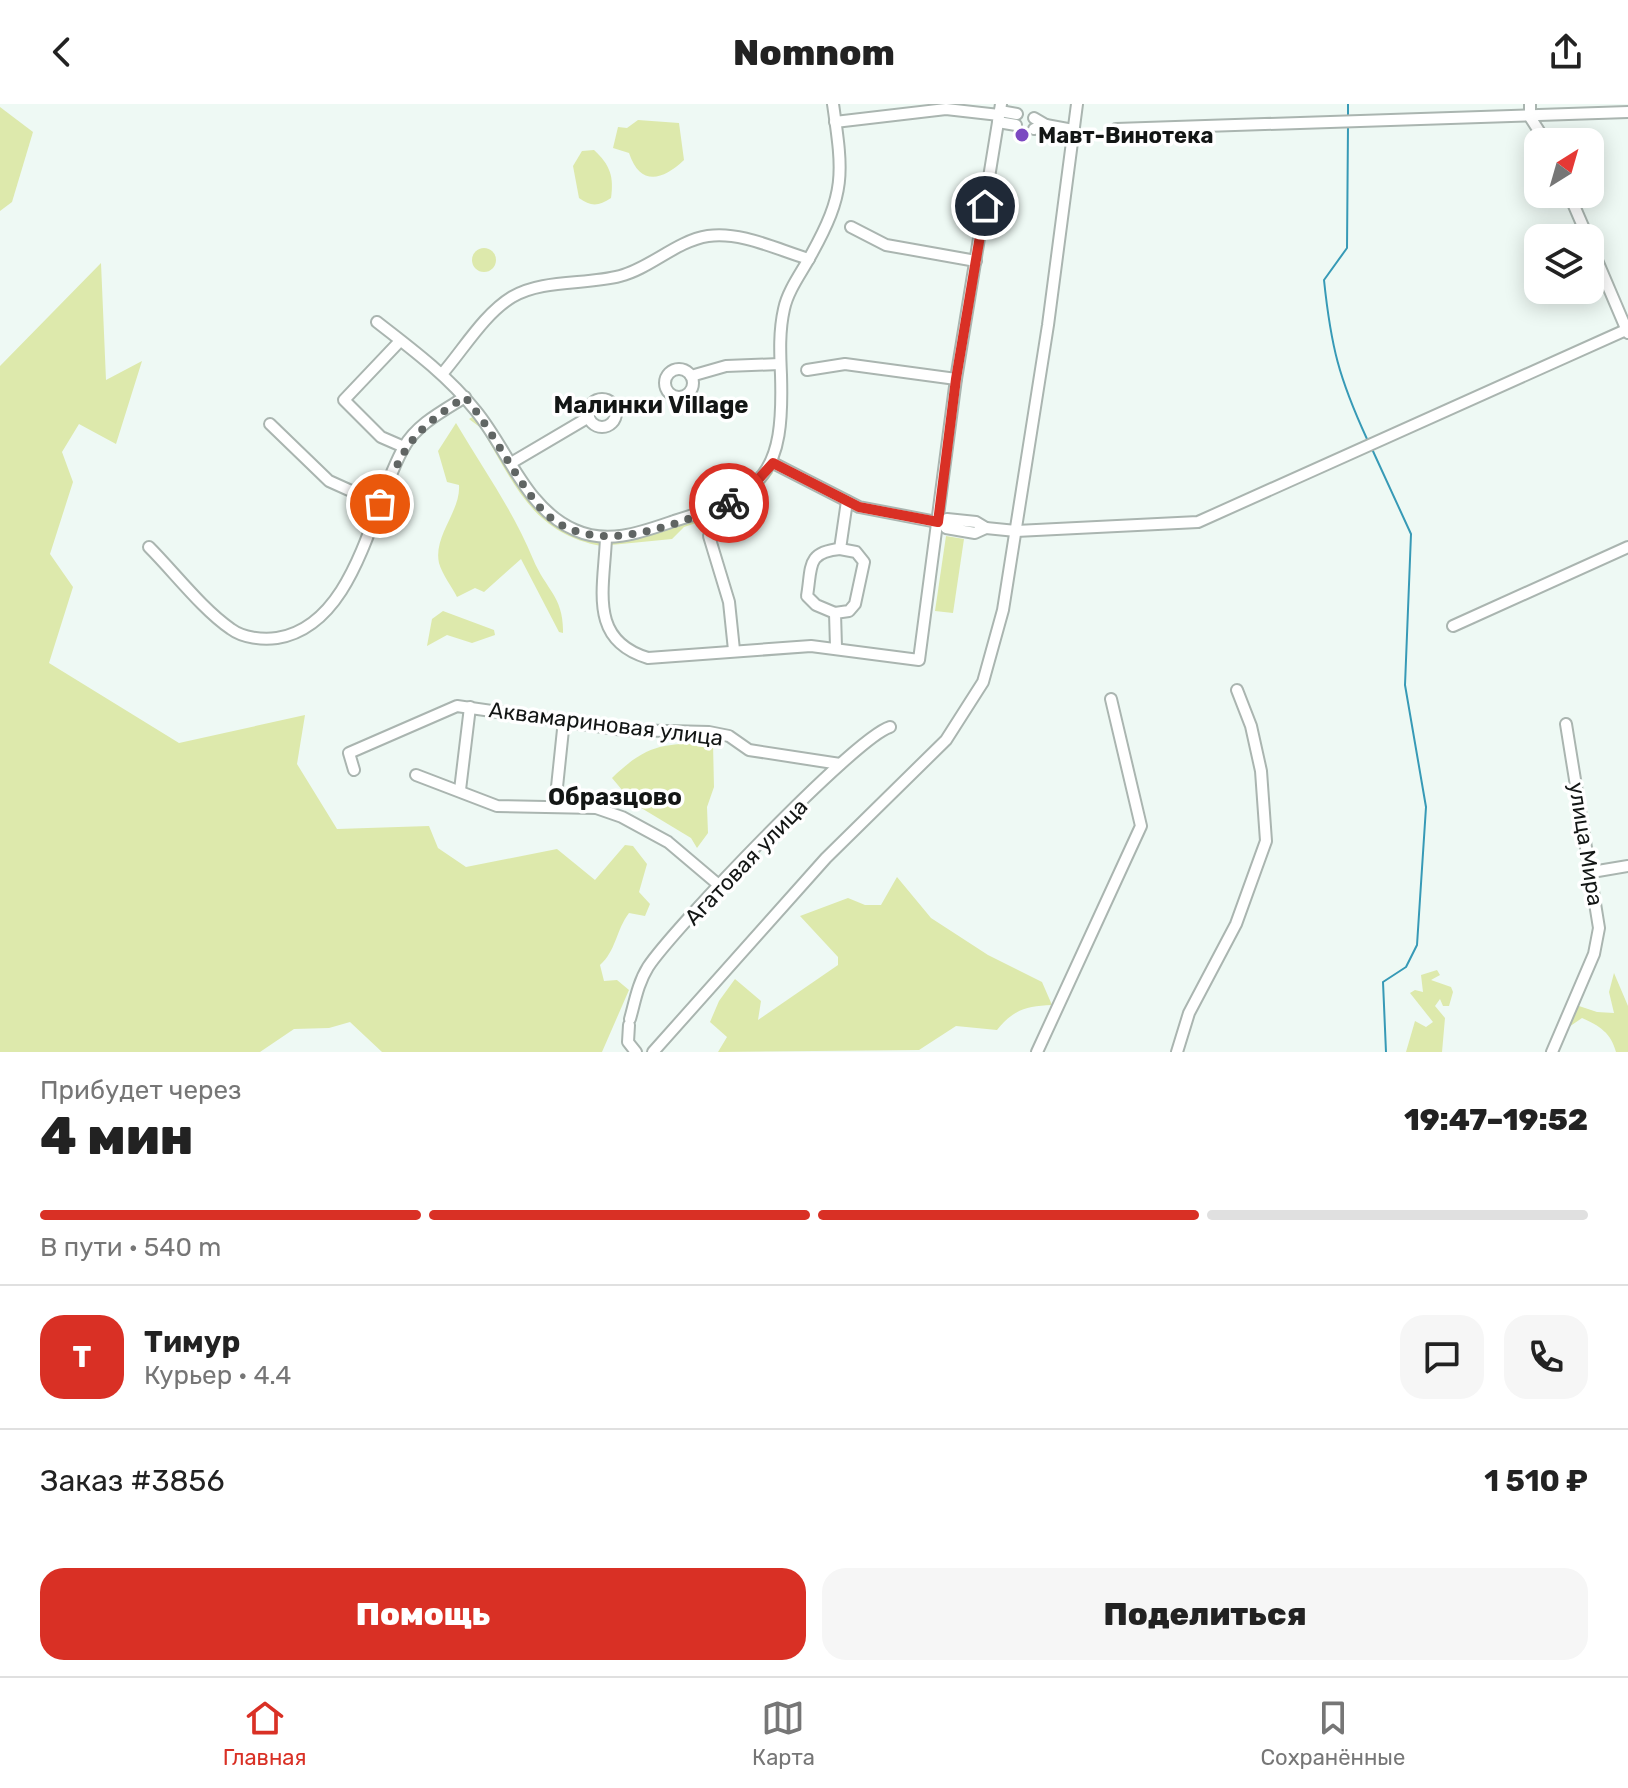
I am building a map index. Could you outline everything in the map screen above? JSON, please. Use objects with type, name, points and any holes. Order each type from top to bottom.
[{"type":"street","points":[[377,322],[442,374],[465,397],[540,507],[578,532],[606,538],[639,532],[727,504],[745,494],[773,463],[782,419],[780,364],[784,306],[839,197],[833,104]]},
{"type":"street","points":[[653,1052],[826,858],[946,740],[973,702],[995,646],[1016,531],[1077,104]]},
{"type":"street","points":[[1530,104],[1530,117],[1537,128]]},
{"type":"street","points":[[835,122],[946,109],[999,113],[1016,120]]},
{"type":"street","points":[[1116,129],[1628,112]]},
{"type":"street","points":[[606,538],[605,623],[619,644],[648,658],[734,650],[836,647],[919,660],[941,522],[956,379],[999,113]]},
{"type":"street","points":[[1034,123],[1073,130]]},
{"type":"street","points":[[851,227],[886,245],[976,261]]},
{"type":"street","points":[[442,374],[497,309],[523,293],[618,277],[640,269],[687,242],[709,236],[730,236],[809,259]]},
{"type":"street","points":[[773,463],[847,501],[880,513],[941,522],[947,519],[976,522],[986,528],[1016,531],[1198,522],[1628,331],[1604,276]]},
{"type":"street","points":[[400,341],[344,400],[381,437],[404,447]]},
{"type":"street","points":[[691,376],[726,366],[780,364]]},
{"type":"street","points":[[807,370],[855,364],[956,379]]},
{"type":"street","points":[[149,547],[232,630],[268,639],[291,635],[318,617],[341,590],[359,558],[404,447],[426,422],[465,397]]},
{"type":"street","points":[[511,463],[589,417]]},
{"type":"street","points":[[270,424],[329,481],[380,504]]},
{"type":"street","points":[[840,549],[847,501]]},
{"type":"street","points":[[709,536],[729,602],[734,650]]},
{"type":"street","points":[[1453,626],[1628,547]]},
{"type":"street","points":[[821,550],[856,552],[864,562],[855,604],[849,611],[835,613],[816,605],[807,596],[813,557],[821,550]]},
{"type":"street","points":[[835,613],[836,647]]},
{"type":"street","points":[[1177,1052],[1189,1013],[1236,924],[1266,841],[1261,771],[1251,726],[1237,690]]},
{"type":"street","points":[[1037,1052],[1141,826],[1111,699]]},
{"type":"street","points":[[460,790],[470,707]]},
{"type":"street","name":"Аквамариновая улица","points":[[354,770],[349,753],[446,709],[470,707],[624,730],[709,732],[729,736],[749,750],[840,764]]},
{"type":"street","points":[[555,806],[564,720]]},
{"type":"street","name":"улица Мира","points":[[1552,1052],[1594,954],[1599,928],[1566,724]]},
{"type":"street","name":"Агатовая улица","points":[[636,1052],[628,1042],[629,1022],[640,981],[650,964],[720,886],[840,764],[876,731],[890,727]]},
{"type":"street","points":[[416,775],[497,806],[596,808],[622,817],[668,842],[720,886]]},
{"type":"street","points":[[1592,872],[1628,866]]},
{"type":"green space","points":[[0,107],[33,132],[12,202],[0,211]]},
{"type":"green space","points":[[638,120],[679,123],[684,160],[660,176],[652,177],[639,171],[629,153],[613,148],[618,127],[627,128]]},
{"type":"green space","points":[[594,150],[610,171],[612,183],[611,198],[595,204],[579,198],[573,166],[582,151]]},
{"type":"green space","points":[[484,248],[493,251],[496,260],[493,269],[484,272],[475,269],[472,260],[475,251]]},
{"type":"green space","points":[[101,263],[106,380],[142,361],[116,444],[79,424],[62,452],[73,482],[50,554],[73,587],[49,663],[179,743],[305,715],[297,764],[337,829],[429,826],[438,848],[466,867],[557,849],[595,880],[625,845],[633,846],[647,864],[639,892],[650,904],[645,916],[629,913],[600,965],[604,981],[617,980],[629,990],[602,1052],[382,1052],[350,1022],[329,1028],[294,1029],[260,1052],[0,1052],[0,366]]},
{"type":"green space","points":[[474,416],[539,510],[558,526],[598,540],[601,546],[558,530],[541,517],[515,486],[481,428],[469,419]]},
{"type":"green space","points":[[456,423],[507,507],[557,602],[563,633],[559,632],[521,559],[484,592],[475,588],[457,597],[442,572],[438,553],[456,504],[459,485],[447,482],[438,451]]},
{"type":"green space","points":[[770,471],[773,473],[749,504],[712,519],[711,514],[742,500]]},
{"type":"green space","points":[[704,515],[705,520],[684,527],[672,539],[611,545],[614,540]]},
{"type":"green space","points":[[946,536],[964,539],[953,613],[935,611]]},
{"type":"green space","points":[[443,611],[494,630],[495,635],[472,643],[447,635],[427,646],[432,619]]},
{"type":"green space","points":[[713,743],[714,787],[707,807],[708,833],[697,848],[691,838],[633,803],[612,778],[636,758],[658,748]]},
{"type":"green space","points":[[897,877],[931,918],[988,955],[1042,982],[1052,1005],[1021,1010],[997,1030],[956,1026],[919,1050],[718,1052],[727,1037],[710,1022],[719,1001],[735,979],[761,1001],[758,1020],[838,965],[838,957],[800,916],[848,898],[865,905],[881,905]]},
{"type":"green space","points":[[1437,970],[1440,975],[1431,980],[1451,987],[1453,992],[1449,1006],[1443,1006],[1440,999],[1435,1006],[1445,1018],[1442,1052],[1406,1052],[1415,1021],[1426,1027],[1433,1022],[1410,993],[1415,990],[1423,992],[1421,975]]},
{"type":"green space","points":[[1614,973],[1628,1006],[1628,1052],[1616,1052],[1604,1031],[1582,1018],[1566,1029],[1576,1005],[1597,1012],[1614,1013],[1609,992]]},
{"type":"waterway","points":[[1348,104],[1348,119]]},
{"type":"waterway","points":[[1348,125],[1347,248],[1324,280],[1338,362],[1367,439]]},
{"type":"waterway","points":[[1372,449],[1411,534],[1405,685],[1426,807],[1417,945],[1406,967],[1383,982],[1386,1052]]},
{"type":"way so far","points":[[380,504],[404,447],[426,422],[465,397],[540,507],[578,532],[606,538],[639,532],[729,503]]},
{"type":"place","name":"Мавт-Винотека","points":[[1022,135]]},
{"type":"district","name":"Малинки Village","points":[[651,405]]},
{"type":"district","name":"Образцово","points":[[615,797]]},
{"type":"route","points":[[729,503],[745,494],[773,463],[859,507],[938,522],[956,379],[985,206]]}]
